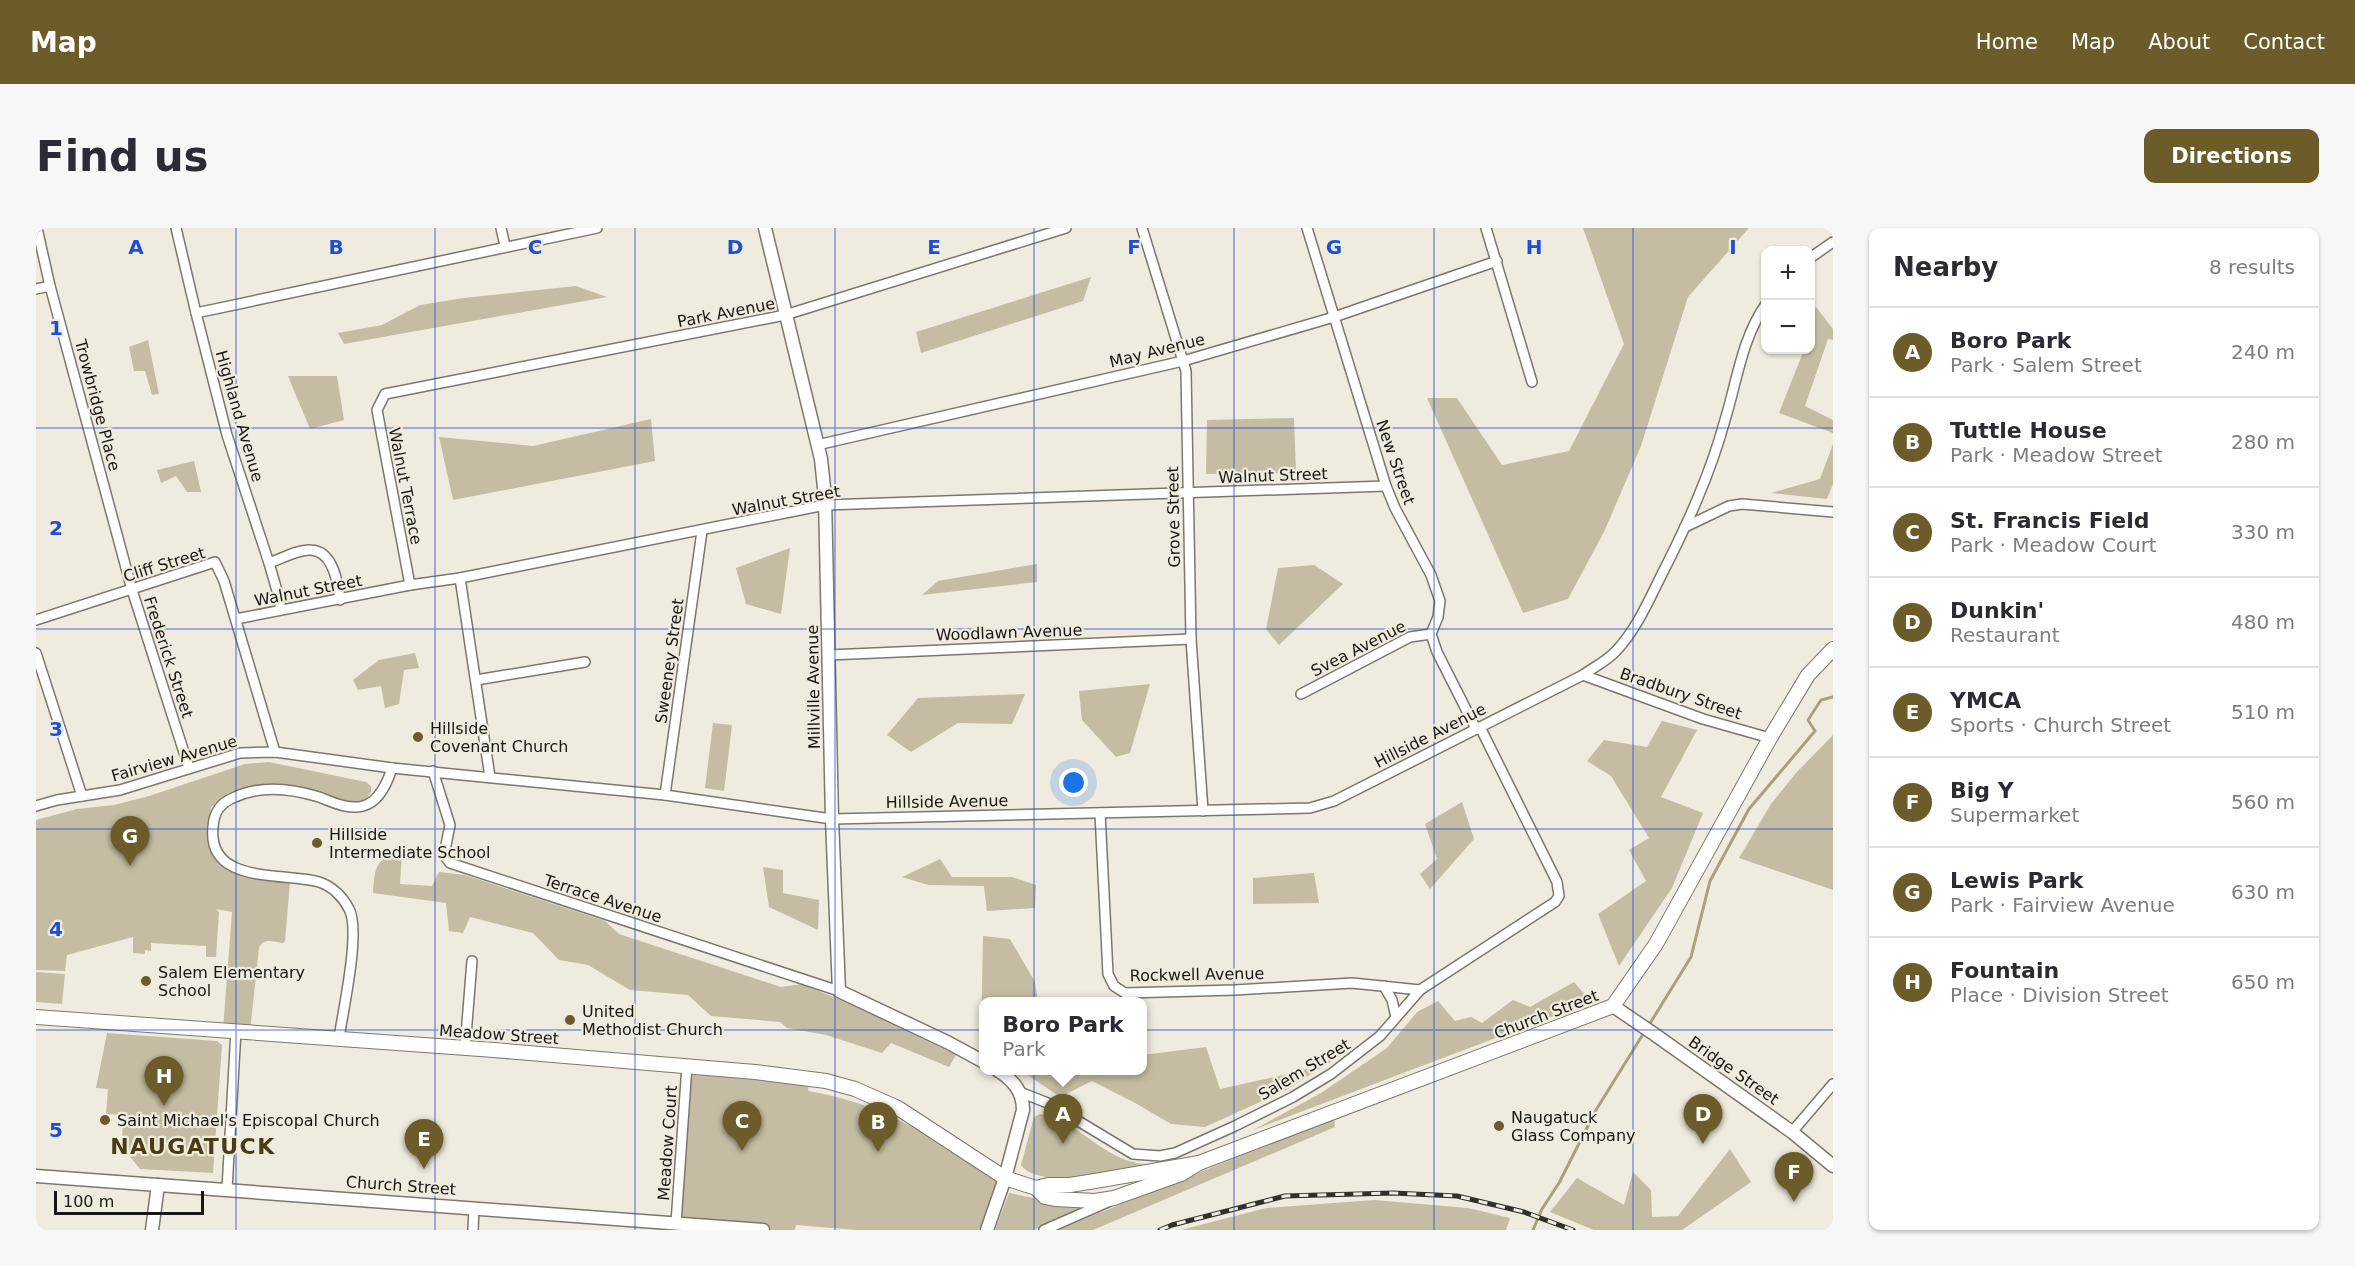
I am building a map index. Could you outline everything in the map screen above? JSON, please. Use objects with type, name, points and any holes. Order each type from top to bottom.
[{"type":"main road","name":"Church Street","points":[[1005,1178],[1036,1188],[1045,1197],[1095,1201],[1114,1198],[1181,1174],[1199,1163],[1612,1006],[1656,944],[1770,738],[1808,675],[1833,650]]},
{"type":"main road","name":"Meadow Street","points":[[36,1017],[687,1065],[806,1078],[855,1089],[898,1108],[1005,1178]]},
{"type":"main road","name":"Church Street","points":[[1036,1188],[1048,1185],[1070,1185],[1199,1163]]},
{"type":"street","name":"Trowbridge Place","points":[[37,228],[50,286],[132,590]]},
{"type":"street","name":"Highland Avenue","points":[[176,228],[227,435],[269,563],[280,601],[280,610]]},
{"type":"street","points":[[501,228],[505,246]]},
{"type":"street","points":[[196,314],[597,228]]},
{"type":"street","name":"Millville Avenue","points":[[765,228],[817,446],[825,505],[832,819],[839,991]]},
{"type":"street","name":"Park Avenue","points":[[385,394],[785,315],[1066,228]]},
{"type":"street","name":"Grove Street","points":[[1142,228],[1183,361],[1186,383],[1191,639],[1203,811]]},
{"type":"street","name":"New Street","points":[[1307,228],[1386,486],[1395,508],[1431,575],[1440,601],[1438,617],[1431,634]]},
{"type":"street","points":[[1486,228],[1532,382]]},
{"type":"street","points":[[1815,255],[1833,242]]},
{"type":"street","name":"May Avenue","points":[[817,446],[1183,361],[1334,317],[1497,261]]},
{"type":"street","points":[[36,290],[50,286]]},
{"type":"street","name":"Hillside Avenue","points":[[392,768],[665,795],[832,819],[1310,808],[1334,801],[1583,675],[1615,652],[1633,629],[1685,527],[1713,461],[1748,338],[1761,313]]},
{"type":"street","name":"Walnut Terrace","points":[[385,394],[377,410],[410,585]]},
{"type":"street","name":"Walnut Street","points":[[236,619],[410,585],[460,578],[825,505],[1386,486]]},
{"type":"street","points":[[1685,527],[1729,506],[1742,504],[1833,512]]},
{"type":"street","name":"Sweeney Street","points":[[665,795],[702,531]]},
{"type":"street","points":[[269,563],[309,550],[319,552],[332,564],[340,600]]},
{"type":"street","name":"Cliff Street","points":[[36,620],[215,562],[224,581],[275,752]]},
{"type":"street","points":[[460,578],[490,777]]},
{"type":"street","name":"Frederick Street","points":[[132,590],[189,768]]},
{"type":"street","points":[[1431,634],[1437,652],[1478,728]]},
{"type":"street","name":"Svea Avenue","points":[[1301,694],[1410,637],[1431,634]]},
{"type":"street","name":"Woodlawn Avenue","points":[[829,655],[1191,639]]},
{"type":"street","points":[[36,653],[82,795]]},
{"type":"street","points":[[477,680],[585,662]]},
{"type":"street","name":"Bradbury Street","points":[[1583,675],[1703,719],[1770,738]]},
{"type":"street","name":"Salem Street","points":[[1020,1092],[1050,1104],[1133,1154],[1161,1156],[1175,1152],[1293,1097],[1331,1074],[1366,1048],[1420,990],[1555,902],[1559,896],[1557,882],[1478,728]]},
{"type":"street","name":"Fairview Avenue","points":[[36,806],[82,795],[120,790],[240,753],[275,752],[392,768]]},
{"type":"street","points":[[339,1038],[353,934],[353,916],[350,910],[335,891],[320,882],[243,871],[226,864],[213,844],[214,819],[220,805],[256,791],[289,790],[349,806],[364,806],[386,786],[392,768]]},
{"type":"street","name":"Terrace Avenue","points":[[434,771],[450,825],[444,855],[450,863],[839,991]]},
{"type":"street","name":"Rockwell Avenue","points":[[1100,813],[1108,974],[1114,986],[1125,993],[1235,990],[1352,983],[1420,990]]},
{"type":"street","points":[[465,1048],[472,961]]},
{"type":"street","points":[[1384,986],[1392,1000],[1396,1017]]},
{"type":"street","points":[[839,991],[979,1059]]},
{"type":"street","name":"Bridge Street","points":[[1612,1006],[1792,1132],[1833,1166]]},
{"type":"street","points":[[227,1189],[236,1030]]},
{"type":"street","name":"Meadow Court","points":[[676,1223],[687,1065]]},
{"type":"street","points":[[987,1230],[1005,1178],[1023,1110],[1020,1092],[1015,1084],[1003,1075]]},
{"type":"street","points":[[1792,1132],[1833,1084]]},
{"type":"street","name":"Church Street","points":[[36,1176],[763,1230]]},
{"type":"street","points":[[152,1230],[158,1185]]},
{"type":"street","points":[[1044,1230],[1114,1198]]},
{"type":"street","points":[[473,1230],[474,1208]]},
{"type":"shaded area","points":[[1583,228],[1749,228],[1688,297],[1641,446],[1604,532],[1568,599],[1523,613],[1427,398],[1457,398],[1502,465],[1569,451],[1624,344]]},
{"type":"shaded area","points":[[1091,277],[1083,301],[921,353],[916,332]]},
{"type":"shaded area","points":[[576,286],[607,297],[344,344],[338,333],[382,325],[420,305]]},
{"type":"shaded area","points":[[1815,307],[1833,329],[1833,340],[1828,339],[1805,406],[1833,420],[1833,433],[1779,413],[1802,354],[1815,354]]},
{"type":"shaded area","points":[[148,340],[159,394],[152,395],[145,371],[134,371],[129,347]]},
{"type":"shaded area","points":[[288,376],[337,376],[344,420],[310,429]]},
{"type":"shaded area","points":[[1294,418],[1296,473],[1206,474],[1207,420]]},
{"type":"shaded area","points":[[651,419],[655,461],[453,500],[439,437],[533,446]]},
{"type":"shaded area","points":[[1833,444],[1833,484],[1827,499],[1771,493],[1820,479]]},
{"type":"shaded area","points":[[194,461],[201,492],[187,492],[176,476],[161,483],[157,470]]},
{"type":"shaded area","points":[[790,548],[781,614],[746,604],[736,568]]},
{"type":"shaded area","points":[[1037,564],[1037,582],[922,595],[938,581]]},
{"type":"shaded area","points":[[1314,565],[1343,584],[1279,645],[1266,629],[1278,568]]},
{"type":"shaded area","points":[[415,653],[419,668],[404,670],[399,704],[385,708],[381,686],[358,690],[353,680],[379,660]]},
{"type":"shaded area","points":[[1150,684],[1130,753],[1116,757],[1082,720],[1079,691]]},
{"type":"shaded area","points":[[1025,694],[1012,724],[958,723],[911,752],[887,735],[918,698]]},
{"type":"shaded area","points":[[1662,721],[1697,730],[1661,797],[1703,813],[1672,888],[1619,966],[1598,914],[1646,881],[1629,850],[1649,838],[1611,776],[1587,761],[1604,740],[1647,747]]},
{"type":"shaded area","points":[[713,723],[732,725],[724,791],[705,788]]},
{"type":"shaded area","points":[[1833,735],[1833,890],[1739,858],[1771,804],[1796,773]]},
{"type":"shaded area","points":[[269,762],[366,782],[371,786],[371,792],[365,801],[358,804],[253,787],[228,793],[211,807],[208,839],[216,857],[221,858],[220,862],[234,872],[243,875],[290,882],[285,941],[283,943],[266,941],[259,948],[250,1031],[223,1029],[232,912],[216,909],[219,912],[216,957],[206,957],[206,946],[151,943],[151,951],[145,950],[145,954],[133,953],[133,937],[67,955],[65,971],[36,970],[36,820],[77,809],[114,805],[149,796],[245,764]]},
{"type":"shaded area","points":[[1462,802],[1474,839],[1430,889],[1420,874],[1437,859],[1425,824]]},
{"type":"shaded area","points":[[402,851],[400,884],[432,886],[439,872],[465,875],[605,921],[619,934],[781,987],[802,984],[956,1055],[949,1067],[891,1043],[882,1053],[826,1035],[787,1028],[780,1022],[711,1016],[688,995],[630,990],[588,965],[559,960],[533,933],[470,917],[463,933],[449,931],[446,903],[373,893],[378,865],[386,857]]},
{"type":"shaded area","points":[[940,859],[952,877],[1012,877],[1036,885],[1035,908],[987,911],[984,886],[928,885],[902,877]]},
{"type":"shaded area","points":[[763,867],[783,870],[783,893],[819,900],[818,930],[769,907]]},
{"type":"shaded area","points":[[1314,873],[1319,903],[1253,904],[1253,878]]},
{"type":"shaded area","points":[[983,936],[1010,939],[1035,982],[1037,997],[982,997]]},
{"type":"shaded area","points":[[36,972],[65,974],[62,1004],[36,1002]]},
{"type":"shaded area","points":[[1574,982],[1591,1002],[1253,1130],[1321,1093],[1387,1048],[1417,1012],[1438,1001],[1455,1021],[1471,1017],[1482,1023],[1513,1000],[1530,1007]]},
{"type":"shaded area","points":[[107,1033],[217,1041],[222,1045],[213,1173],[140,1169],[126,1152],[127,1143],[122,1143],[123,1115],[106,1114],[108,1089],[96,1088]]},
{"type":"shaded area","points":[[1206,1047],[1220,1089],[1301,1071],[1343,1054],[1286,1090],[1205,1127],[1171,1124],[1092,1081],[1060,1097],[1028,1075],[1147,1075],[1147,1054]]},
{"type":"shaded area","points":[[687,1065],[809,1079],[808,1091],[860,1104],[909,1125],[956,1152],[1000,1182],[988,1219],[978,1230],[856,1230],[796,1225],[795,1230],[736,1230],[675,1224]]},
{"type":"shaded area","points":[[1040,1114],[1065,1123],[1121,1158],[1140,1164],[1162,1164],[1109,1174],[1065,1178],[1031,1173],[1021,1165],[1034,1117]]},
{"type":"shaded area","points":[[1334,1118],[1335,1127],[1093,1230],[1057,1230]]},
{"type":"shaded area","points":[[1730,1149],[1751,1182],[1682,1230],[1594,1230],[1550,1212],[1577,1178],[1624,1205],[1633,1172],[1651,1190],[1652,1217],[1678,1216]]},
{"type":"shaded area","points":[[1009,1193],[1064,1204],[1091,1206],[1034,1230],[995,1230]]},
{"type":"shaded area","points":[[1374,1200],[1468,1208],[1510,1218],[1506,1230],[1181,1230],[1266,1208]]},
{"type":"waterway","points":[[1649,1025],[1691,957],[1710,881],[1749,809],[1815,731],[1808,720],[1821,700],[1833,697]]},
{"type":"waterway","points":[[1533,1230],[1596,1110],[1645,1031]]},
{"type":"railway","points":[[1160,1230],[1285,1196],[1393,1193],[1457,1196],[1524,1212],[1573,1230]]},
{"type":"place","name":"Hillside Covenant Church","points":[[418,737]]},
{"type":"place","name":"Hillside Intermediate School","points":[[317,843]]},
{"type":"place","name":"Lewis Park","points":[[130,866]]},
{"type":"place","name":"Salem Elementary School","points":[[146,981]]},
{"type":"place","name":"United Methodist Church","points":[[570,1020]]},
{"type":"place","name":"Fountain","points":[[164,1106]]},
{"type":"place","name":"Saint Michael's Episcopal Church","points":[[105,1120]]},
{"type":"place","name":"Naugatuck Glass Company","points":[[1499,1126]]},
{"type":"place","name":"Boro Park","points":[[1063,1144]]},
{"type":"place","name":"Dunkin'","points":[[1703,1144]]},
{"type":"place","name":"St. Francis Field","points":[[742,1151]]},
{"type":"place","name":"Tuttle House","points":[[878,1152]]},
{"type":"place","name":"YMCA","points":[[424,1169]]},
{"type":"place","name":"Big Y","points":[[1794,1202]]},
{"type":"district","name":"NAUGATUCK","points":[[193,1146]]}]
